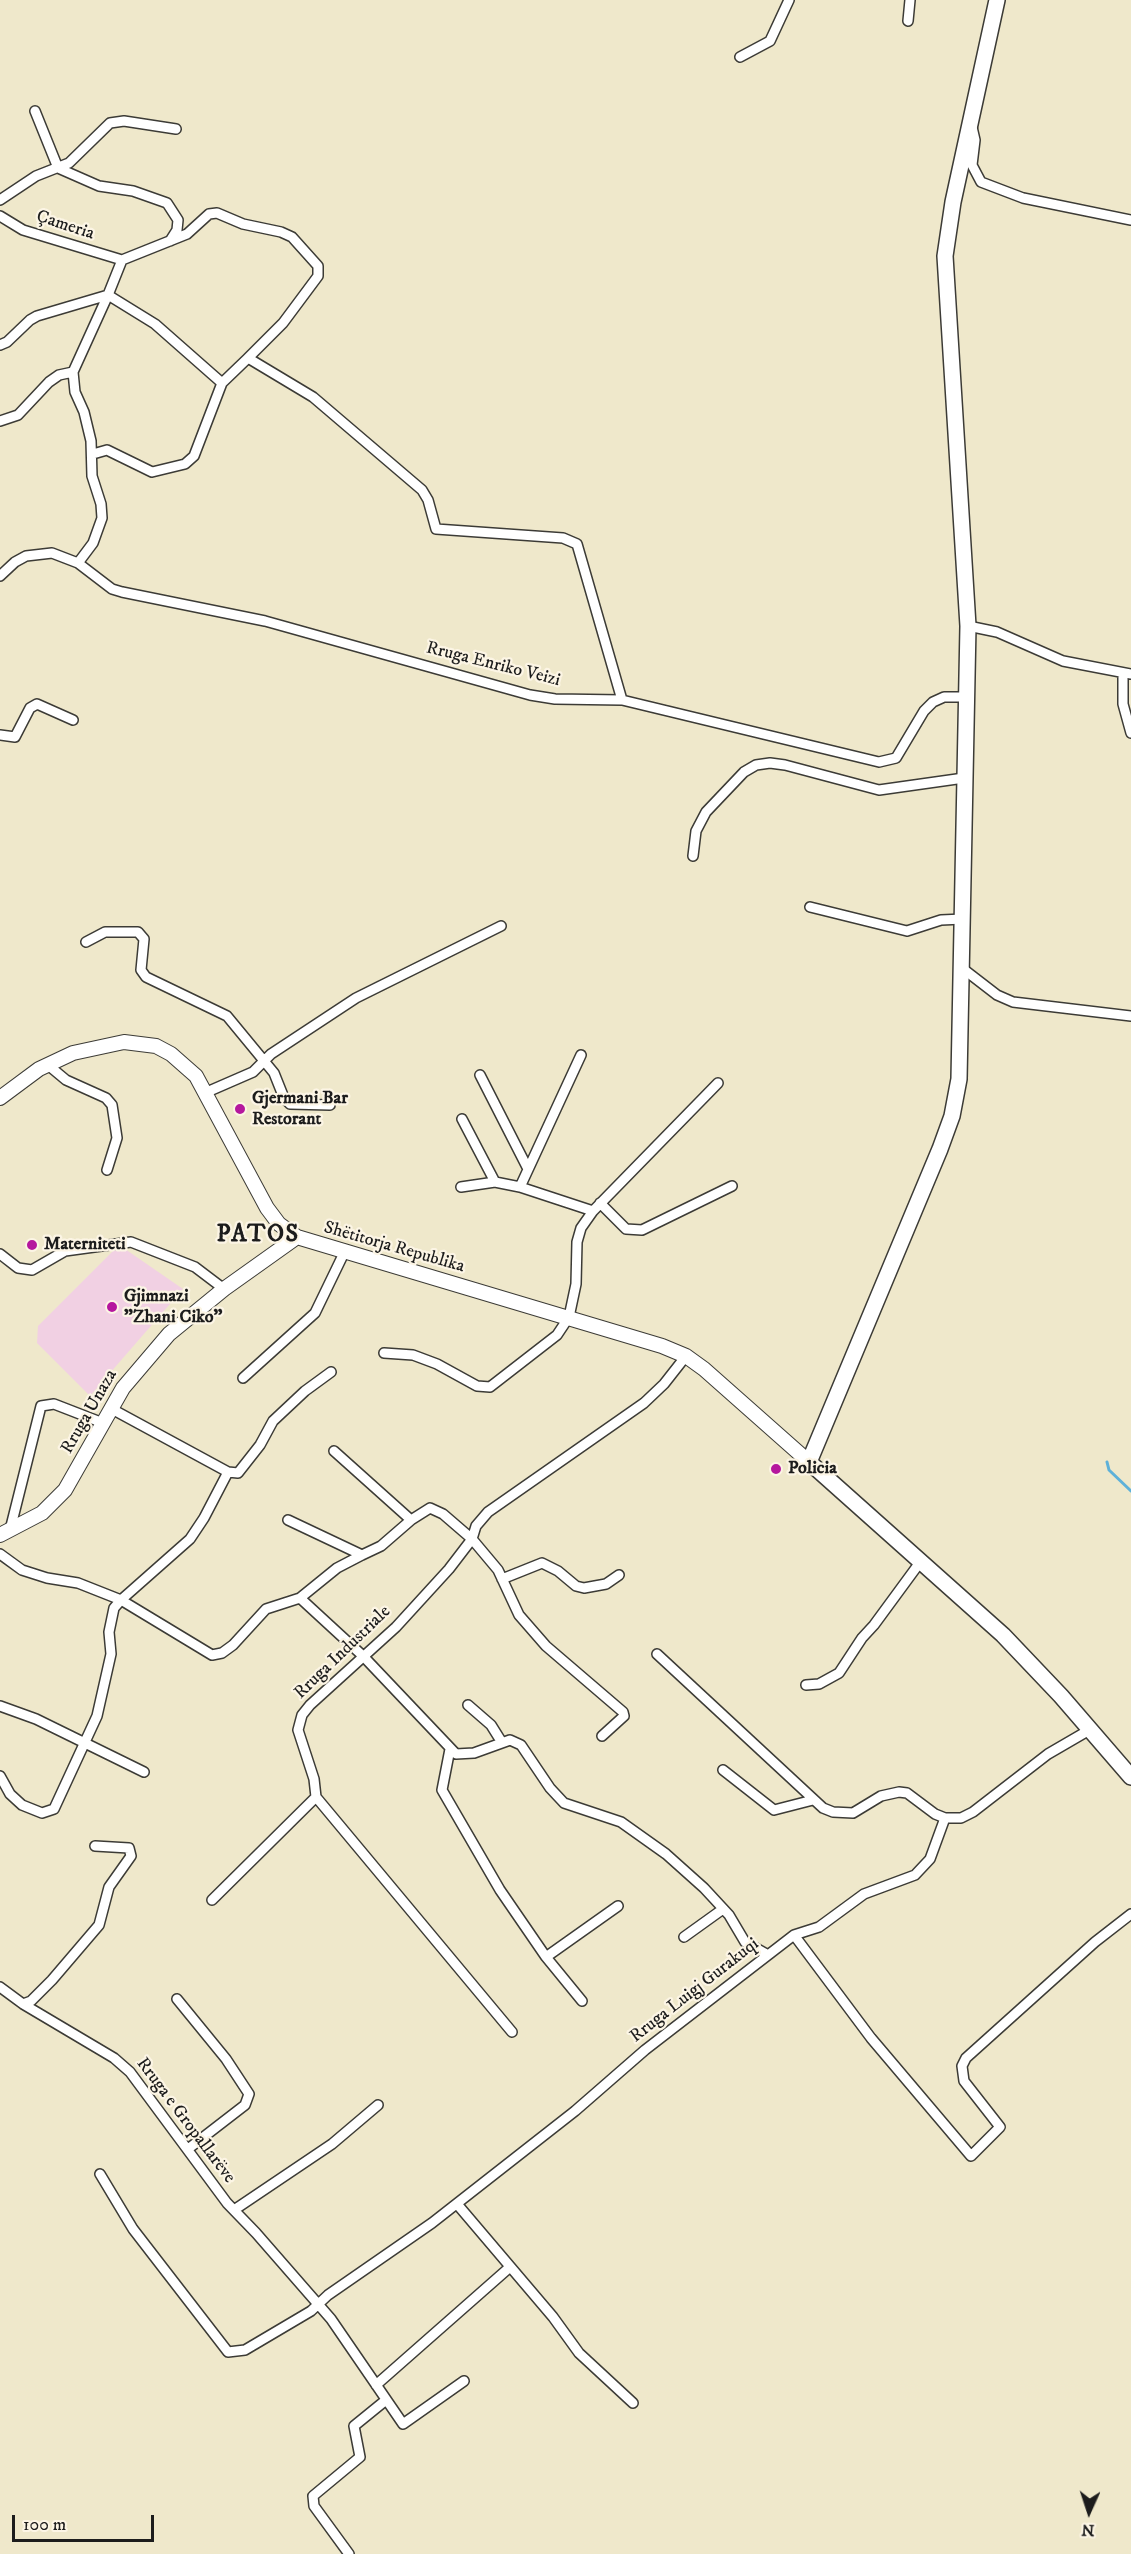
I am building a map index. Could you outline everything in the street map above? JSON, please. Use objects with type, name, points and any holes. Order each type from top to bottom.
[{"type":"main road","points":[[997,0],[947,230],[945,256],[968,626],[959,1080],[952,1116],[809,1462],[1003,1635],[1091,1729],[1131,1777]]},
{"type":"main road","name":"Shëtitorja Republika","points":[[0,1098],[48,1065],[88,1048],[140,1042],[156,1046],[171,1054],[196,1076],[207,1092],[267,1208],[279,1224],[297,1237],[344,1253],[569,1317],[662,1346],[686,1356],[809,1462]]},
{"type":"main road","name":"Rruga Unaza","points":[[5,1533],[36,1517],[54,1503],[74,1477],[110,1408],[132,1376],[169,1334],[224,1289],[297,1237]]},
{"type":"street","points":[[740,57],[770,41],[789,0]]},
{"type":"street","points":[[909,21],[910,0]]},
{"type":"street","points":[[35,111],[58,168],[99,186],[133,191],[167,202],[178,220],[177,230],[170,241]]},
{"type":"street","points":[[0,200],[27,181],[58,168],[76,157],[110,123],[124,121],[176,129]]},
{"type":"street","points":[[970,124],[975,140],[972,165],[981,182],[1023,198],[1131,220]]},
{"type":"street","points":[[78,563],[93,543],[102,518],[92,476],[93,454],[86,418],[75,392],[74,372],[122,260],[187,234],[209,214],[217,213],[249,226],[287,234],[318,266],[318,276],[283,323],[222,383],[194,456],[184,464],[152,472],[107,450],[93,454]]},
{"type":"street","name":"Çameria","points":[[0,216],[23,230],[122,260]]},
{"type":"street","points":[[0,345],[7,342],[30,320],[38,316],[108,295],[155,324],[222,383]]},
{"type":"street","points":[[248,358],[313,397],[422,490],[428,500],[436,529],[563,538],[577,544],[622,700]]},
{"type":"street","points":[[0,421],[18,415],[49,382],[59,375],[74,372]]},
{"type":"street","name":"Rruga Enriko Veizi","points":[[0,576],[15,562],[40,552],[52,553],[78,563],[112,588],[122,592],[265,621],[530,695],[566,700],[622,700],[879,762],[896,758],[924,711],[933,702],[944,698],[966,697]]},
{"type":"street","points":[[968,626],[997,632],[1063,661],[1127,673],[1123,704],[1131,733]]},
{"type":"street","points":[[0,735],[15,737],[30,708],[37,704],[73,720]]},
{"type":"street","points":[[693,856],[696,831],[706,812],[744,772],[756,765],[770,763],[785,765],[879,790],[964,778]]},
{"type":"street","points":[[810,907],[907,931],[941,920],[963,919]]},
{"type":"street","points":[[207,1092],[253,1072],[265,1061],[356,998],[501,927]]},
{"type":"street","points":[[86,942],[105,933],[138,932],[144,939],[145,948],[142,974],[227,1016],[265,1061],[290,1104],[330,1105]]},
{"type":"street","points":[[962,968],[997,995],[1013,1002],[1131,1016]]},
{"type":"street","points":[[520,1187],[581,1055]]},
{"type":"street","points":[[48,1065],[66,1080],[106,1098],[112,1105],[117,1138],[108,1170]]},
{"type":"street","points":[[480,1075],[528,1170]]},
{"type":"street","points":[[384,1353],[413,1355],[437,1364],[477,1386],[490,1387],[557,1335],[569,1317],[576,1284],[577,1242],[581,1228],[600,1203],[718,1083]]},
{"type":"street","points":[[462,1119],[495,1182]]},
{"type":"street","points":[[461,1187],[495,1182],[520,1187],[593,1211]]},
{"type":"street","points":[[600,1203],[626,1229],[642,1230],[732,1186]]},
{"type":"street","points":[[0,1254],[18,1268],[32,1270],[65,1251],[90,1250],[131,1242],[195,1267],[224,1289]]},
{"type":"street","points":[[243,1378],[315,1313],[344,1253]]},
{"type":"street","name":"Rruga Industriale","points":[[512,2032],[316,1797],[314,1779],[300,1738],[300,1722],[321,1692],[396,1627],[450,1569],[472,1539],[476,1526],[488,1512],[650,1399],[686,1356]]},
{"type":"street","points":[[110,1408],[228,1472],[242,1470],[273,1421],[305,1391],[331,1372]]},
{"type":"street","points":[[5,1533],[41,1406],[54,1404],[103,1423]]},
{"type":"street","points":[[334,1451],[411,1520]]},
{"type":"street","points":[[0,1776],[16,1801],[34,1811],[49,1813],[57,1805],[68,1774],[86,1743],[97,1716],[111,1654],[109,1632],[111,1616],[121,1599],[190,1539],[204,1518],[228,1472]]},
{"type":"street","points":[[0,1554],[9,1563],[29,1572],[78,1583],[121,1599],[212,1655],[222,1653],[233,1645],[266,1609],[300,1598],[338,1568],[381,1546],[411,1520],[430,1508],[436,1509],[472,1539],[493,1563],[519,1614],[546,1646],[623,1712],[624,1716],[602,1736]]},
{"type":"street","points":[[288,1520],[362,1555]]},
{"type":"street","points":[[806,1685],[819,1684],[839,1673],[862,1638],[921,1561]]},
{"type":"street","points":[[502,1579],[532,1565],[542,1563],[558,1571],[576,1586],[584,1588],[606,1584],[619,1575]]},
{"type":"street","points":[[300,1598],[363,1656],[456,1754],[466,1755],[501,1741],[510,1740],[521,1744],[550,1788],[564,1803],[621,1822],[680,1865],[723,1909],[745,1941],[768,1955]]},
{"type":"street","points":[[657,1654],[813,1800],[824,1808],[844,1814],[862,1810],[881,1796],[899,1792],[907,1793],[935,1814],[945,1818],[961,1818],[974,1812],[1048,1755],[1091,1729]]},
{"type":"street","points":[[468,1705],[492,1725],[501,1741]]},
{"type":"street","points":[[0,1706],[86,1743],[144,1772]]},
{"type":"street","points":[[450,1749],[442,1790],[467,1838],[546,1957],[582,2001]]},
{"type":"street","points":[[723,1770],[774,1810],[813,1800]]},
{"type":"street","points":[[212,1900],[316,1797]]},
{"type":"street","name":"Rruga Luigj Gurakuqi","points":[[100,2174],[132,2229],[228,2352],[245,2350],[292,2323],[457,2204],[574,2111],[645,2050],[794,1935],[819,1927],[864,1894],[915,1875],[930,1859],[945,1818]]},
{"type":"street","points":[[23,2004],[45,1987],[99,1925],[109,1887],[131,1856],[129,1848],[94,1846]]},
{"type":"street","points":[[546,1957],[618,1906]]},
{"type":"street","points":[[684,1937],[723,1909]]},
{"type":"street","points":[[794,1935],[871,2038],[971,2156],[1000,2127],[964,2081],[962,2066],[966,2058],[1095,1942],[1131,1914]]},
{"type":"street","name":"Rruga e Gropallarëve","points":[[0,1987],[23,2004],[114,2058],[130,2072],[234,2210],[319,2304],[403,2424],[464,2381]]},
{"type":"street","points":[[177,1999],[226,2059],[249,2094],[245,2105],[188,2149]]},
{"type":"street","points":[[234,2210],[332,2144],[378,2105]]},
{"type":"street","points":[[457,2204],[579,2353],[633,2403]]},
{"type":"street","points":[[376,2385],[510,2266]]},
{"type":"street","points":[[349,2554],[314,2506],[313,2496],[360,2457],[354,2426],[386,2400]]},
{"type":"shaded area","name":"Gjimnazi \"Zhani Ciko\"","points":[[116,1248],[125,1249],[183,1289],[90,1396],[37,1343],[38,1326]]},
{"type":"waterway","points":[[1107,1462],[1109,1470],[1131,1491]]},
{"type":"place","name":"Gjermani Bar Restorant","points":[[240,1109]]},
{"type":"place","name":"Materniteti","points":[[32,1245]]},
{"type":"place","name":"Gjimnazi \"Zhani Ciko\"","points":[[112,1307]]},
{"type":"place","name":"Policia","points":[[776,1469]]},
{"type":"district","name":"PATOS","points":[[258,1236]]}]
